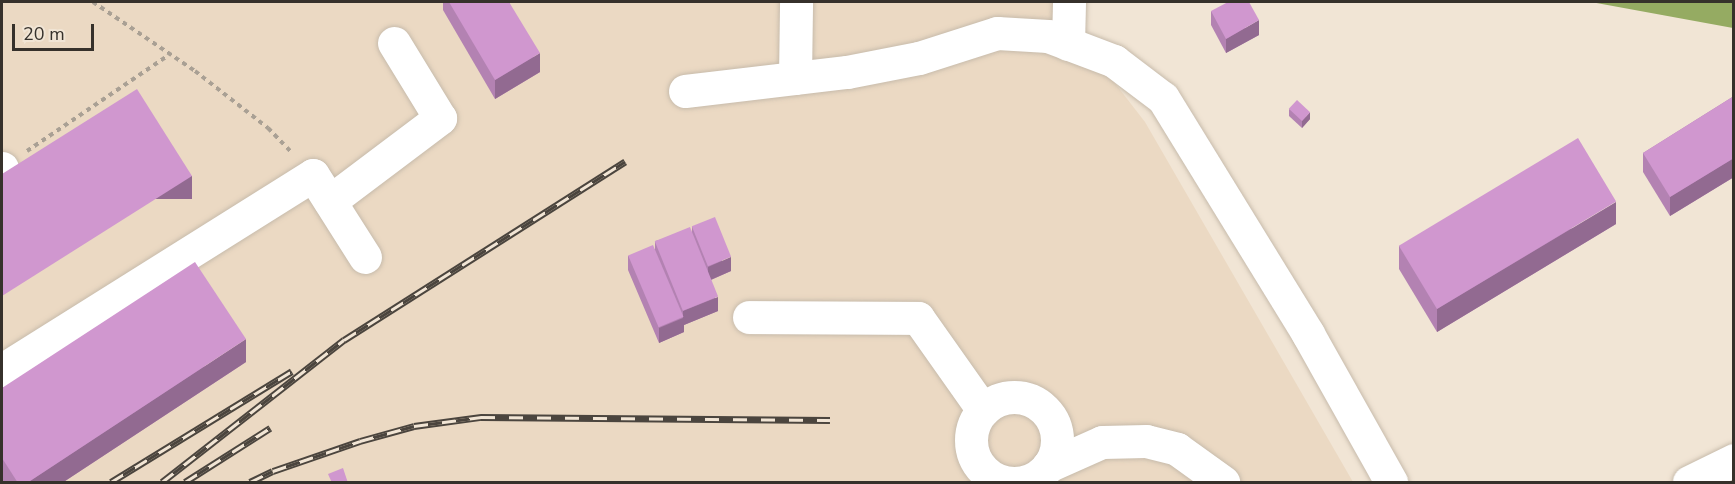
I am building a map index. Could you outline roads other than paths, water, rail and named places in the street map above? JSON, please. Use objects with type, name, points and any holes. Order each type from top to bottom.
[{"type":"lane","points":[[795,78],[796,2]]},
{"type":"lane","points":[[1068,44],[1069,2]]},
{"type":"lane","points":[[685,91],[847,72],[919,58],[997,33],[1048,36],[1114,61],[1163,98],[1308,334],[1391,483]]},
{"type":"lane","points":[[2,370],[440,118],[394,43]]},
{"type":"lane","points":[[321,188],[365,257]]},
{"type":"lane","points":[[749,317],[918,318],[982,410]]},
{"type":"lane","points":[[1032,477],[1054,454],[1057,441],[1055,426],[1048,413],[1037,403],[1024,398],[1009,397],[995,401],[982,410],[971,437],[972,451],[978,463],[987,473],[999,480],[1032,477],[1102,442],[1146,441],[1177,449],[1223,483]]},
{"type":"lane","points":[[1689,483],[1734,460]]},
{"type":"railway","points":[[162,482],[344,340],[625,162]]},
{"type":"railway","points":[[111,482],[292,371]]},
{"type":"railway","points":[[250,482],[273,471],[360,441],[414,426],[481,417],[830,420]]},
{"type":"railway","points":[[185,482],[270,428]]}]
